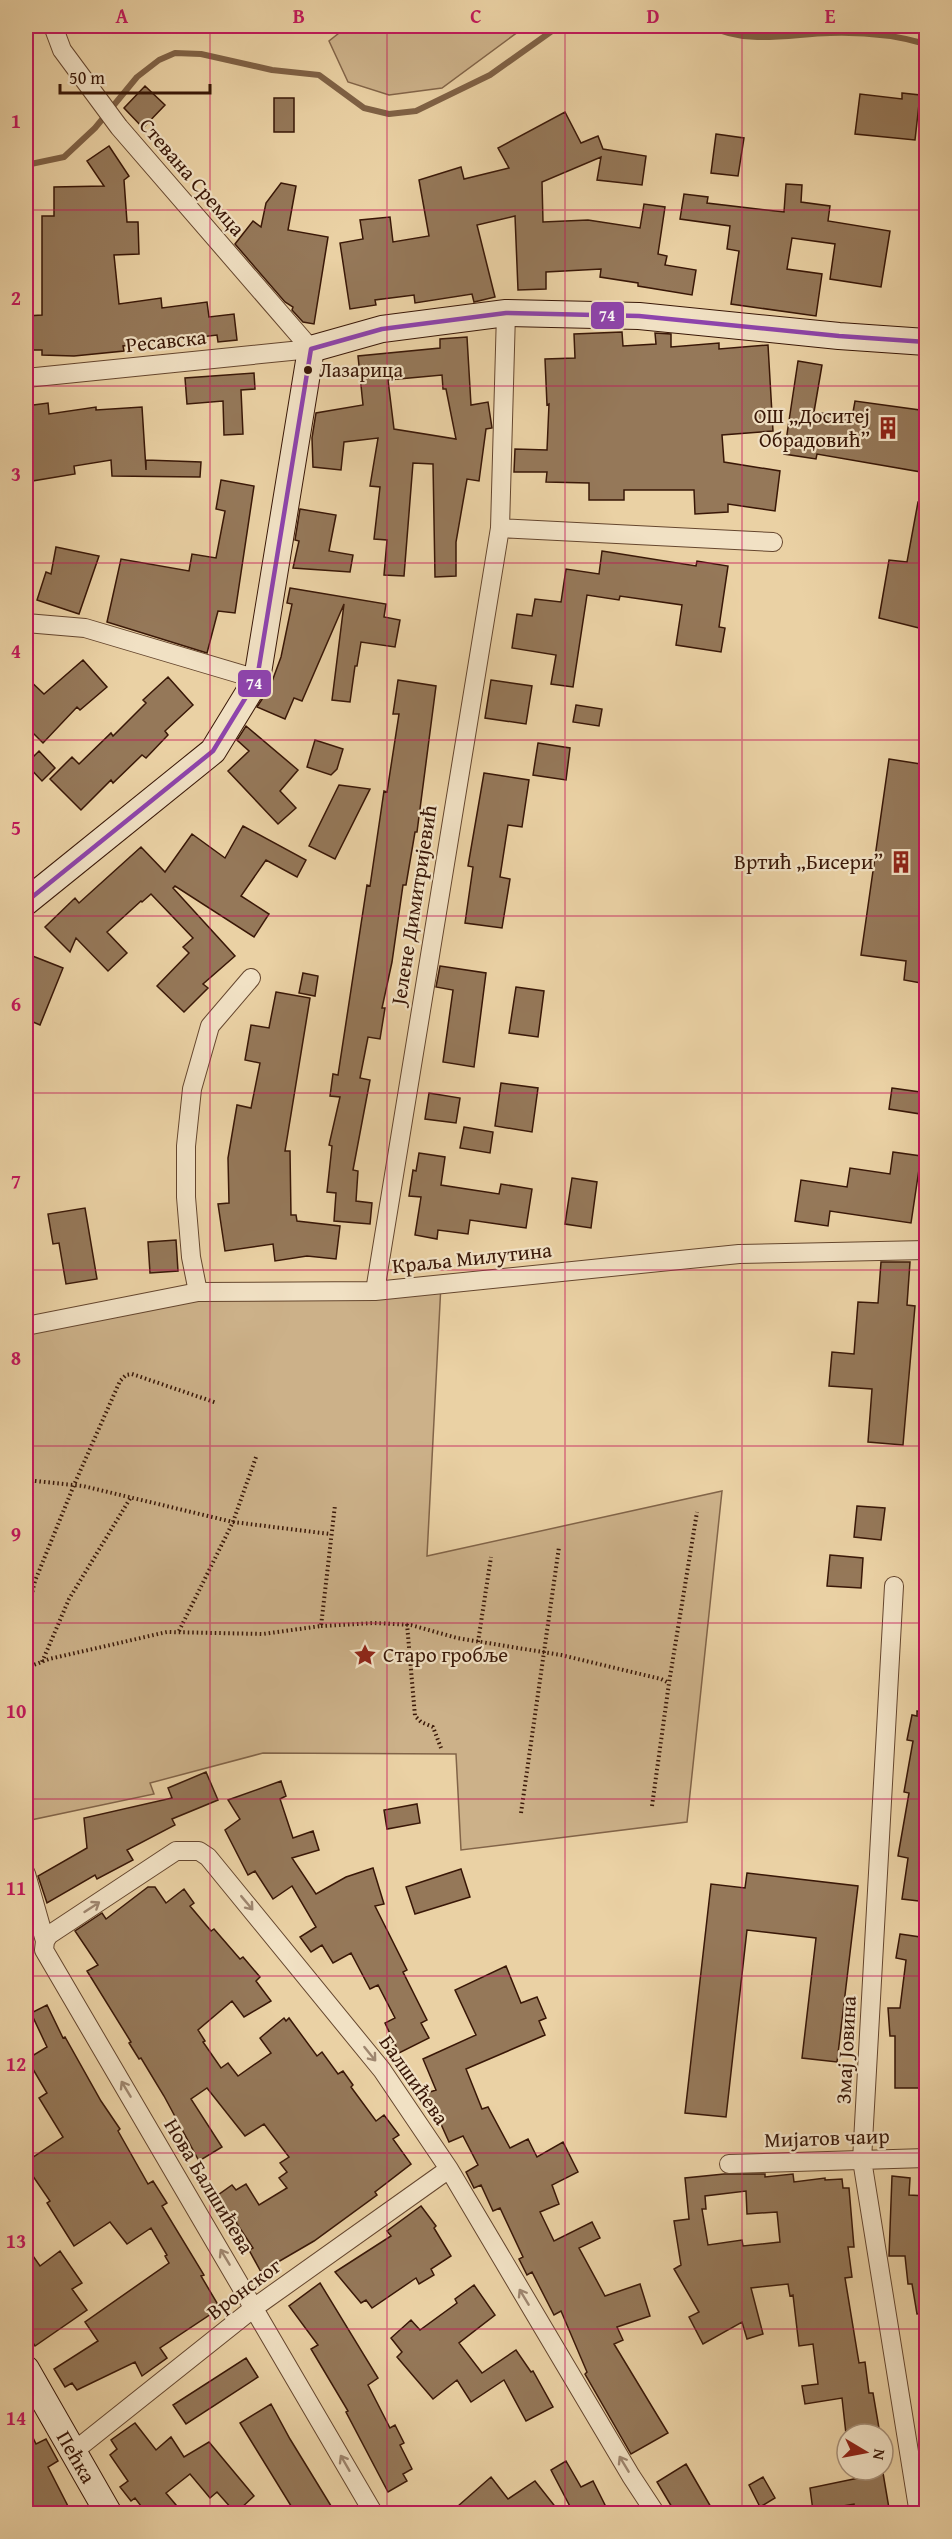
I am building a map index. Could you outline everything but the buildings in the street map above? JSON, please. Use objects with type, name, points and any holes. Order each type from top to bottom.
[{"type":"street","name":"Стевана Сремца","points":[[53,26],[62,50],[119,127],[311,349]]},
{"type":"street","points":[[26,902],[213,751],[257,679],[311,349],[382,329],[506,313],[639,316],[839,336],[927,342]]},
{"type":"street","name":"Јелене Димитријевић","points":[[375,1291],[500,528],[506,313]]},
{"type":"street","name":"Ресавска","points":[[26,378],[311,349]]},
{"type":"street","points":[[500,528],[772,542]]},
{"type":"street","points":[[26,623],[85,628],[257,679]]},
{"type":"street","points":[[198,1292],[191,1257],[186,1197],[186,1146],[192,1089],[210,1026],[252,978]]},
{"type":"street","name":"Краља Милутина","points":[[26,1326],[198,1292],[375,1291],[739,1254],[927,1250]]},
{"type":"street","name":"Змај Јовина","points":[[894,1586],[862,2160],[919,2514]]},
{"type":"street","name":"Балшићева","points":[[45,1941],[49,1935],[176,1851],[199,1851],[208,1857],[382,2070],[449,2169],[656,2514]]},
{"type":"street","name":"Нова Балшићева","points":[[26,1874],[45,1941],[44,1950],[255,2307],[374,2514]]},
{"type":"street","name":"Мијатов чаир","points":[[729,2164],[927,2158]]},
{"type":"street","name":"Вронског","points":[[73,2452],[255,2307],[449,2169]]},
{"type":"street","name":"Пећка","points":[[26,2369],[109,2514]]},
{"type":"path","points":[[26,1618],[35,1581],[74,1485],[116,1389],[126,1375],[132,1374],[217,1403]]},
{"type":"path","points":[[178,1632],[233,1522],[256,1457]]},
{"type":"path","points":[[26,1480],[74,1485],[233,1522],[330,1534]]},
{"type":"path","points":[[42,1662],[69,1599],[131,1497]]},
{"type":"path","points":[[321,1626],[335,1505]]},
{"type":"path","points":[[652,1806],[669,1683],[697,1512]]},
{"type":"path","points":[[521,1814],[559,1547]]},
{"type":"path","points":[[478,1642],[491,1557]]},
{"type":"path","points":[[26,1668],[42,1662],[167,1632],[264,1634],[321,1626],[375,1623],[407,1624],[478,1642],[544,1653],[661,1679],[669,1683]]},
{"type":"path","points":[[407,1624],[415,1716],[421,1722],[433,1726],[441,1748]]},
{"type":"shaded area","points":[[348,26],[526,26],[442,88],[389,95],[348,82],[329,41]]},
{"type":"shaded area","name":"Старо гробље","points":[[441,1284],[427,1556],[722,1491],[687,1822],[461,1850],[456,1754],[263,1753],[150,1783],[154,1794],[26,1821],[26,1326],[198,1292]]},
{"type":"waterway","points":[[26,165],[64,157],[95,128],[137,77],[159,60],[175,53],[201,54],[272,70],[319,75],[364,108],[389,114],[416,111],[490,75],[559,26]]},
{"type":"waterway","points":[[710,26],[724,32],[754,37],[854,33],[890,36],[926,44]]},
{"type":"transit line","name":"74","points":[[26,902],[213,751],[257,679],[311,349],[382,329],[506,313],[639,316],[839,336],[926,342]]},
{"type":"place","name":"Лазарица","points":[[308,370]]},
{"type":"place","name":"ОШ „Доситеј Обрадовић”","points":[[888,428]]},
{"type":"place","name":"Вртић „Бисери”","points":[[901,862]]},
{"type":"place","name":"Старо гробље","points":[[365,1655]]}]
